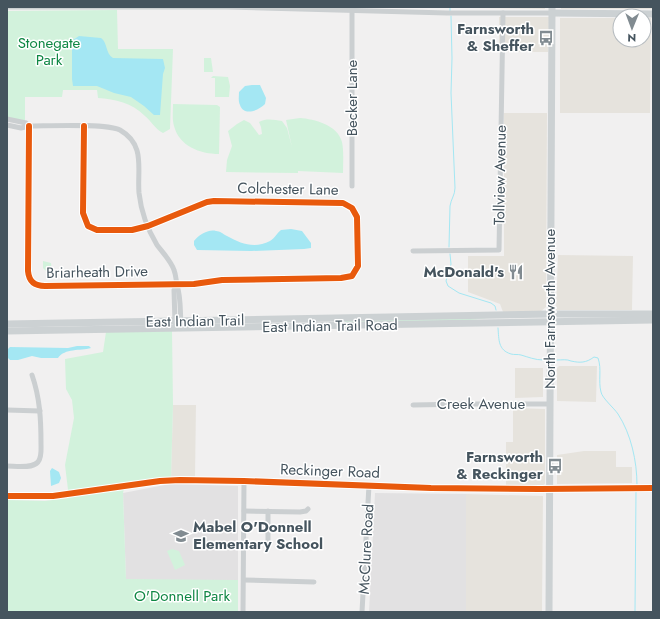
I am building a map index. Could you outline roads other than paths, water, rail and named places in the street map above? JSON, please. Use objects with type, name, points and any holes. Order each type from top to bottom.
[{"type":"main road","points":[[552,10],[653,14]]},
{"type":"main road","name":"North Farnsworth Avenue","points":[[549,612],[552,10]]},
{"type":"main road","points":[[550,318],[653,314]]},
{"type":"main road","points":[[550,318],[653,320]]},
{"type":"main road","name":"East Indian Trail","points":[[7,324],[178,325],[550,318]]},
{"type":"main road","points":[[7,331],[178,325]]},
{"type":"street","points":[[7,7],[184,7],[447,13],[503,13],[552,10]]},
{"type":"street","name":"Becker Lane","points":[[352,10],[352,186]]},
{"type":"street","name":"Tollview Avenue","points":[[413,251],[499,250],[503,13]]},
{"type":"street","points":[[7,119],[26,123],[29,126]]},
{"type":"street","points":[[7,125],[21,128],[29,126],[112,127],[119,130],[132,140],[138,154],[140,199],[148,226],[157,245],[173,267],[180,290],[178,325]]},
{"type":"street","name":"Briarheath Drive","points":[[29,126],[28,276],[32,282],[39,286],[177,284]]},
{"type":"street","points":[[84,126],[84,213],[88,226],[92,229],[102,231],[132,230],[148,226]]},
{"type":"street","name":"Colchester Lane","points":[[148,226],[207,202],[214,201],[343,203],[355,211],[357,217],[358,266],[352,276],[341,278],[222,280],[194,284],[177,284]]},
{"type":"street","points":[[7,466],[31,465],[38,462],[40,451],[40,411],[32,375]]},
{"type":"street","name":"Creek Avenue","points":[[413,405],[550,404]]},
{"type":"street","points":[[7,410],[40,411]]},
{"type":"street","name":"Reckinger Road","points":[[7,496],[53,496],[170,480],[244,481],[431,488],[653,488]]},
{"type":"street","points":[[243,612],[244,481]]},
{"type":"street","name":"McClure Road","points":[[362,612],[369,486]]},
{"type":"street","points":[[244,511],[300,512],[308,509]]},
{"type":"street","points":[[268,511],[268,545]]},
{"type":"street","points":[[244,580],[314,582]]},
{"type":"water","points":[[79,36],[101,38],[105,43],[110,56],[113,58],[163,59],[165,68],[163,74],[160,115],[154,115],[131,97],[114,93],[97,86],[73,86],[72,44],[73,40]]},
{"type":"water","points":[[260,85],[266,98],[265,104],[256,110],[248,112],[242,109],[240,105],[239,92],[245,86]]},
{"type":"water","points":[[291,229],[302,231],[311,243],[311,248],[251,251],[197,250],[194,245],[194,241],[198,237],[210,231],[219,232],[243,243],[259,245],[270,241],[281,230]]},
{"type":"water","points":[[89,346],[91,348],[69,351],[58,358],[41,358],[32,356],[18,360],[10,360],[8,358],[7,350],[10,347],[68,348]]},
{"type":"water","points":[[52,468],[59,472],[61,478],[59,483],[51,486],[50,471]]},
{"type":"waterway","points":[[449,247],[450,206],[455,188],[451,93],[451,16]]},
{"type":"waterway","points":[[450,254],[451,264],[446,281],[448,286],[459,293],[491,303],[495,306],[496,310]]},
{"type":"waterway","points":[[498,328],[500,344],[504,350],[512,354],[543,360]]},
{"type":"waterway","points":[[557,360],[580,362],[594,357],[598,358],[600,366],[601,392],[623,422],[630,439],[636,467],[637,485]]},
{"type":"waterway","points":[[635,612],[636,491]]},
{"type":"place","name":"Farnsworth & Sheffer","points":[[546,38]]},
{"type":"place","name":"McDonald's","points":[[516,272]]},
{"type":"place","name":"Farnsworth & Reckinger","points":[[555,466]]},
{"type":"place","name":"Mabel O'Donnell Elementary School","points":[[181,536]]},
{"type":"park label","name":"Stonegate Park","points":[[49,52]]},
{"type":"park label","name":"O'Donnell Park","points":[[182,596]]}]
